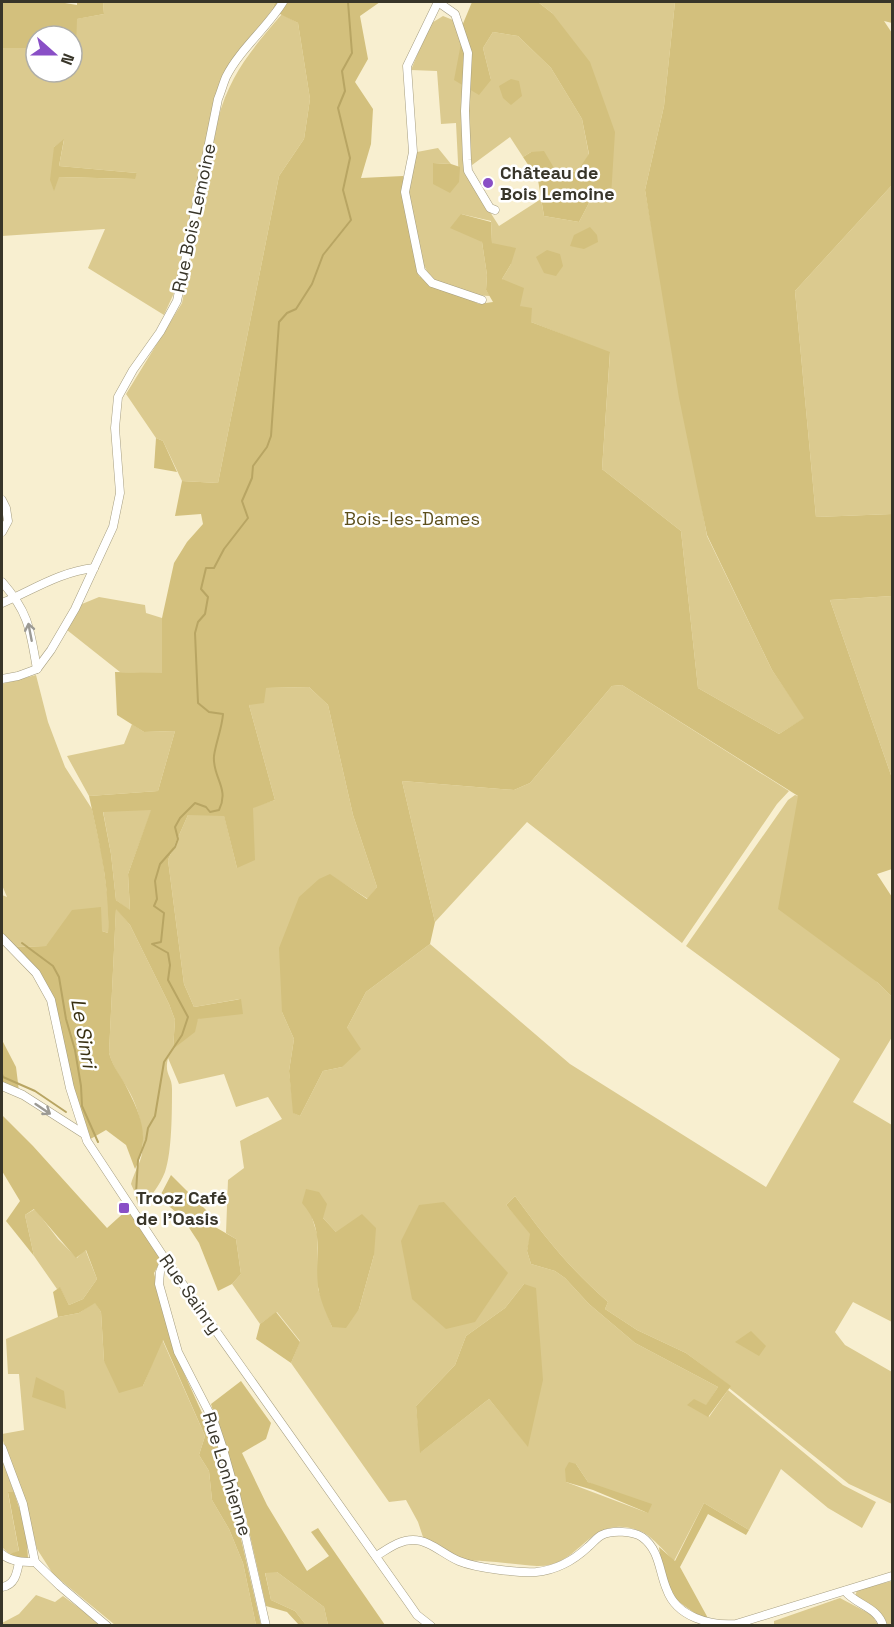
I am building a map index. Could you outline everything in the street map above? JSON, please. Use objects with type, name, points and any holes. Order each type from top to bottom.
[{"type":"street","name":"Rue Bois Lemoine","points":[[38,669],[75,609],[113,527],[118,505],[119,481],[115,428],[118,397],[177,301],[218,99],[226,76],[273,18],[283,2]]},
{"type":"street","points":[[482,300],[432,283],[421,271],[405,192],[412,152],[408,66],[438,2],[455,14],[468,53],[465,111],[468,171],[490,208],[495,210]]},
{"type":"street","points":[[2,500],[8,521],[2,532]]},
{"type":"street","points":[[2,603],[47,580],[74,570],[94,568]]},
{"type":"street","points":[[2,582],[15,597],[28,620],[38,669],[2,680]]},
{"type":"street","name":"Rue Sainry","points":[[2,938],[36,973],[51,1000],[69,1089],[84,1134],[165,1259],[412,1608],[431,1626]]},
{"type":"street","points":[[2,1086],[23,1095],[84,1134]]},
{"type":"street","name":"Rue Lonhienne","points":[[165,1259],[159,1272],[159,1284],[178,1352],[214,1422],[223,1449],[266,1626]]},
{"type":"street","points":[[2,1448],[23,1504],[36,1562],[107,1626]]},
{"type":"street","points":[[376,1556],[398,1542],[414,1540],[431,1545],[458,1561],[476,1566],[535,1572],[560,1567],[576,1558],[602,1535],[623,1531],[642,1537],[657,1554],[667,1591],[673,1602],[695,1618],[721,1625],[736,1624],[892,1576]]},
{"type":"street","points":[[2,1554],[19,1562],[36,1562]]},
{"type":"street","points":[[2,1587],[15,1579],[19,1562]]},
{"type":"street","points":[[845,1591],[851,1598],[872,1609],[882,1621],[883,1626]]},
{"type":"shaded area","points":[[103,2],[275,2],[272,10],[224,73],[216,94],[178,284],[164,315],[88,268],[105,229],[2,236],[2,48],[24,48],[24,84],[84,84],[84,24],[76,24],[76,19],[104,14]],"holes":[[[64,140],[59,166],[137,173],[134,179],[59,177],[54,147]]]},
{"type":"shaded area","points":[[538,2],[675,2],[664,106],[645,190],[707,536],[772,670],[805,718],[779,734],[698,688],[681,531],[602,469],[610,353],[531,322],[502,279],[511,264],[492,243],[491,221],[461,214],[482,242],[487,275],[486,290],[490,296],[471,295],[432,280],[422,262],[408,189],[417,152],[438,148],[451,164],[433,163],[459,182],[456,123],[441,124],[437,71],[411,70],[430,24],[443,16],[453,20],[462,38],[491,80],[483,48],[493,32],[518,36],[551,68],[582,119],[589,155],[577,171],[556,173],[531,152],[523,157],[510,137],[464,171],[499,226],[541,199],[544,216],[579,222],[590,201],[611,196],[552,13]]},
{"type":"shaded area","points":[[282,14],[298,23],[310,99],[304,139],[279,176],[218,483],[182,481],[163,441],[156,438],[126,394],[182,303],[223,103],[243,63]]},
{"type":"shaded area","points":[[892,185],[892,514],[816,517],[795,291]]},
{"type":"shaded area","points":[[892,596],[892,778],[830,600]]},
{"type":"shaded area","points":[[99,597],[145,605],[146,613],[162,618],[162,674],[120,672],[67,630],[82,604]]},
{"type":"shaded area","points":[[36,675],[48,722],[65,767],[92,809],[102,855],[109,907],[108,933],[102,931],[46,946],[16,947],[2,933],[2,895],[7,897],[2,885],[2,684]]},
{"type":"shaded area","points":[[622,685],[789,791],[777,804],[682,943],[527,822],[435,922],[402,781],[514,790],[530,783],[612,686]]},
{"type":"shaded area","points":[[309,687],[328,705],[353,815],[377,887],[368,899],[330,875],[282,1012],[294,1039],[289,1071],[294,1113],[300,1116],[323,1071],[342,1067],[347,1028],[366,992],[430,944],[570,1064],[766,1187],[840,1059],[686,946],[788,800],[795,795],[798,796],[877,982],[892,997],[892,1037],[853,1102],[892,1125],[892,1322],[853,1302],[835,1332],[845,1345],[892,1372],[892,1504],[849,1484],[729,1388],[730,1386],[686,1353],[637,1330],[605,1309],[608,1302],[558,1252],[515,1196],[506,1205],[531,1234],[527,1251],[531,1264],[555,1271],[565,1278],[589,1304],[635,1343],[718,1387],[706,1406],[709,1417],[728,1390],[843,1485],[876,1502],[862,1528],[828,1508],[781,1469],[749,1530],[704,1503],[674,1561],[644,1533],[623,1527],[608,1528],[565,1558],[552,1564],[537,1566],[464,1560],[435,1543],[424,1540],[418,1522],[406,1500],[389,1502],[291,1363],[300,1341],[277,1312],[260,1324],[232,1284],[241,1274],[236,1239],[226,1233],[228,1180],[244,1168],[240,1141],[282,1119],[268,1097],[236,1107],[224,1074],[179,1084],[168,1058],[167,1068],[172,1084],[169,1154],[165,1172],[158,1186],[141,1206],[131,1184],[142,1153],[140,1118],[134,1101],[114,1067],[109,1053],[116,908],[130,925],[169,1004],[175,1020],[173,1049],[198,1019],[240,999],[194,1007],[184,984],[168,860],[188,815],[224,815],[237,868],[253,807],[275,800],[249,705],[265,688]],"holes":[[[311,1214],[323,1218],[336,1232],[374,1255],[359,1309],[332,1327],[318,1289],[317,1234]],[[524,1284],[528,1446],[489,1399],[421,1452],[416,1406],[455,1365],[466,1336],[505,1308]],[[576,1464],[588,1482],[648,1513],[566,1482]]]},
{"type":"shaded area","points":[[132,724],[144,732],[175,731],[158,791],[89,796],[67,756],[124,744]]},
{"type":"shaded area","points":[[152,809],[128,874],[130,911],[116,900],[103,811]]},
{"type":"shaded area","points":[[35,1209],[58,1239],[77,1258],[85,1249],[97,1279],[83,1299],[69,1305],[60,1288],[57,1289],[34,1256],[25,1215]]},
{"type":"shaded area","points":[[95,1302],[101,1312],[104,1361],[143,1386],[162,1339],[205,1436],[199,1455],[209,1471],[212,1500],[229,1529],[243,1563],[256,1625],[115,1625],[53,1574],[37,1549],[27,1509],[2,1438],[2,1434],[24,1430],[19,1374],[8,1374],[6,1339],[58,1317],[79,1313]]},
{"type":"shaded area","points":[[2,1459],[14,1492],[8,1493],[19,1552],[9,1554],[2,1547]]},
{"type":"shaded area","points":[[265,1572],[277,1572],[324,1607],[328,1625],[306,1625],[295,1611],[271,1600]]},
{"type":"shaded area","points":[[892,1581],[892,1621],[890,1625],[886,1625],[879,1611],[855,1597],[857,1590]]},
{"type":"shaded area","points":[[36,1595],[55,1602],[63,1596],[99,1623],[94,1626],[2,1626],[2,1623],[19,1614]]},
{"type":"shaded area","points":[[840,1598],[872,1615],[878,1625],[774,1626],[774,1621]]},
{"type":"green space","points":[[2,2],[59,2],[77,5],[77,2],[103,2],[104,14],[77,19],[77,24],[24,24],[24,48],[2,48]]},
{"type":"green space","name":"Bois-les-Dames","points":[[275,2],[380,2],[360,16],[368,59],[355,82],[373,109],[371,144],[361,178],[403,176],[419,276],[479,304],[493,302],[486,290],[487,275],[482,242],[450,228],[461,214],[491,222],[492,243],[516,248],[511,264],[502,279],[524,288],[520,306],[532,308],[531,322],[610,352],[602,469],[681,531],[698,688],[779,734],[804,718],[772,670],[707,535],[679,398],[645,190],[664,106],[675,2],[892,2],[892,23],[884,21],[892,33],[892,185],[795,291],[816,517],[892,514],[892,596],[830,600],[892,778],[892,869],[877,874],[892,897],[892,997],[877,982],[778,909],[798,796],[622,685],[612,686],[530,783],[514,790],[402,781],[435,922],[430,944],[366,992],[347,1028],[361,1049],[342,1067],[323,1071],[300,1116],[293,1113],[289,1071],[294,1039],[282,1012],[279,948],[299,897],[319,879],[330,874],[367,899],[377,887],[353,815],[328,705],[309,687],[266,688],[264,703],[249,705],[275,800],[253,808],[255,860],[237,868],[224,816],[188,815],[168,860],[184,984],[194,1007],[241,999],[243,1014],[198,1019],[195,1032],[173,1049],[175,1020],[169,1004],[130,925],[116,909],[109,1053],[140,1119],[142,1148],[135,1169],[126,1145],[106,1130],[87,1141],[51,1000],[36,973],[16,947],[46,946],[72,910],[101,907],[102,931],[108,933],[106,881],[89,796],[158,791],[175,731],[144,732],[117,715],[115,672],[162,673],[162,618],[174,563],[187,542],[203,524],[201,514],[175,516],[182,481],[218,483],[279,176],[304,139],[310,99],[298,23],[272,10]],"holes":[[[151,810],[128,874],[130,910],[116,900],[103,812]]]},
{"type":"green space","points":[[472,2],[538,2],[552,13],[590,62],[615,132],[611,196],[590,201],[579,222],[544,216],[538,180],[523,157],[531,152],[544,151],[557,173],[577,171],[589,154],[582,119],[551,68],[518,36],[493,32],[483,48],[491,80],[479,95],[454,80],[462,26]]},
{"type":"green space","points":[[511,79],[519,81],[522,96],[511,105],[503,98],[499,86]]},
{"type":"green space","points":[[64,139],[59,166],[137,173],[135,179],[59,177],[54,191],[50,180],[54,147]]},
{"type":"green space","points":[[433,163],[460,167],[459,182],[450,193],[433,184]]},
{"type":"green space","points":[[590,227],[597,235],[598,242],[584,249],[570,246],[574,235]]},
{"type":"green space","points":[[547,250],[560,254],[563,266],[556,276],[544,273],[536,257]]},
{"type":"green space","points":[[156,438],[163,441],[177,472],[154,468]]},
{"type":"green space","points":[[2,1040],[16,1067],[19,1091],[2,1082]]},
{"type":"green space","points":[[2,1115],[107,1228],[128,1209],[162,1259],[154,1273],[174,1351],[222,1457],[261,1625],[256,1625],[243,1563],[229,1529],[212,1500],[209,1471],[199,1455],[205,1436],[163,1340],[143,1386],[119,1393],[104,1361],[101,1312],[95,1303],[79,1313],[58,1317],[53,1292],[60,1287],[69,1305],[83,1299],[97,1279],[86,1250],[76,1258],[34,1209],[25,1215],[34,1256],[6,1221],[20,1201],[2,1171]]},
{"type":"green space","points":[[171,1175],[209,1213],[210,1224],[236,1239],[241,1274],[232,1284],[218,1291],[199,1243],[182,1217],[159,1198]]},
{"type":"green space","points":[[306,1189],[319,1192],[327,1204],[323,1218],[336,1232],[362,1214],[376,1228],[374,1255],[359,1309],[346,1328],[332,1327],[320,1297],[317,1275],[317,1233],[302,1203]]},
{"type":"green space","points":[[515,1196],[558,1252],[608,1302],[605,1309],[637,1330],[686,1353],[731,1386],[708,1417],[687,1405],[694,1399],[706,1405],[718,1387],[635,1343],[589,1304],[565,1278],[555,1271],[531,1264],[527,1251],[530,1234],[506,1205]]},
{"type":"green space","points":[[444,1202],[508,1273],[475,1322],[446,1329],[412,1299],[401,1241],[419,1205]]},
{"type":"green space","points":[[524,1284],[536,1288],[543,1380],[528,1447],[489,1399],[420,1453],[416,1406],[455,1365],[466,1336],[505,1308]]},
{"type":"green space","points":[[276,1312],[300,1342],[291,1363],[256,1339],[260,1324]]},
{"type":"green space","points":[[751,1331],[766,1346],[759,1356],[735,1342]]},
{"type":"green space","points":[[36,1377],[64,1391],[66,1409],[32,1397]]},
{"type":"green space","points":[[241,1381],[271,1423],[266,1439],[242,1453],[267,1505],[307,1571],[329,1556],[311,1532],[318,1528],[385,1625],[328,1625],[324,1607],[277,1572],[265,1573],[271,1600],[295,1611],[306,1625],[299,1625],[287,1612],[266,1606],[245,1513],[211,1404]]},
{"type":"green space","points":[[569,1462],[576,1464],[588,1482],[652,1504],[648,1513],[593,1490],[566,1482],[565,1469]]},
{"type":"green space","points":[[8,1492],[14,1492],[26,1529],[28,1558],[10,1558],[9,1554],[19,1551]]},
{"type":"green space","points":[[704,1503],[749,1530],[746,1535],[708,1514],[680,1567],[709,1620],[703,1619],[672,1597],[661,1563],[659,1547],[675,1561]]},
{"type":"waterway","points":[[139,1205],[136,1193],[138,1160],[148,1128],[155,1116],[164,1062],[182,1035],[188,1017],[168,980],[170,965],[168,953],[152,944],[161,942],[164,913],[154,906],[157,899],[155,881],[160,864],[175,847],[178,839],[175,827],[180,818],[195,803],[206,807],[210,812],[219,810],[223,795],[214,763],[223,714],[209,712],[198,703],[195,633],[198,622],[205,614],[208,597],[201,589],[206,568],[214,568],[224,549],[248,518],[242,501],[252,478],[253,466],[267,447],[271,436],[279,322],[287,313],[296,309],[312,284],[323,255],[351,220],[343,190],[350,158],[338,108],[345,91],[342,71],[352,53],[348,2]]},
{"type":"waterway","name":"Le Sinri","points":[[22,943],[53,966],[59,977],[66,1019],[75,1050],[82,1106],[98,1142]]},
{"type":"waterway","points":[[2,1074],[3,1077],[35,1091],[66,1112]]},
{"type":"place","name":"Château de Bois Lemoine","points":[[488,183]]},
{"type":"place","name":"Trooz Café de l'Oasis","points":[[124,1208]]}]
